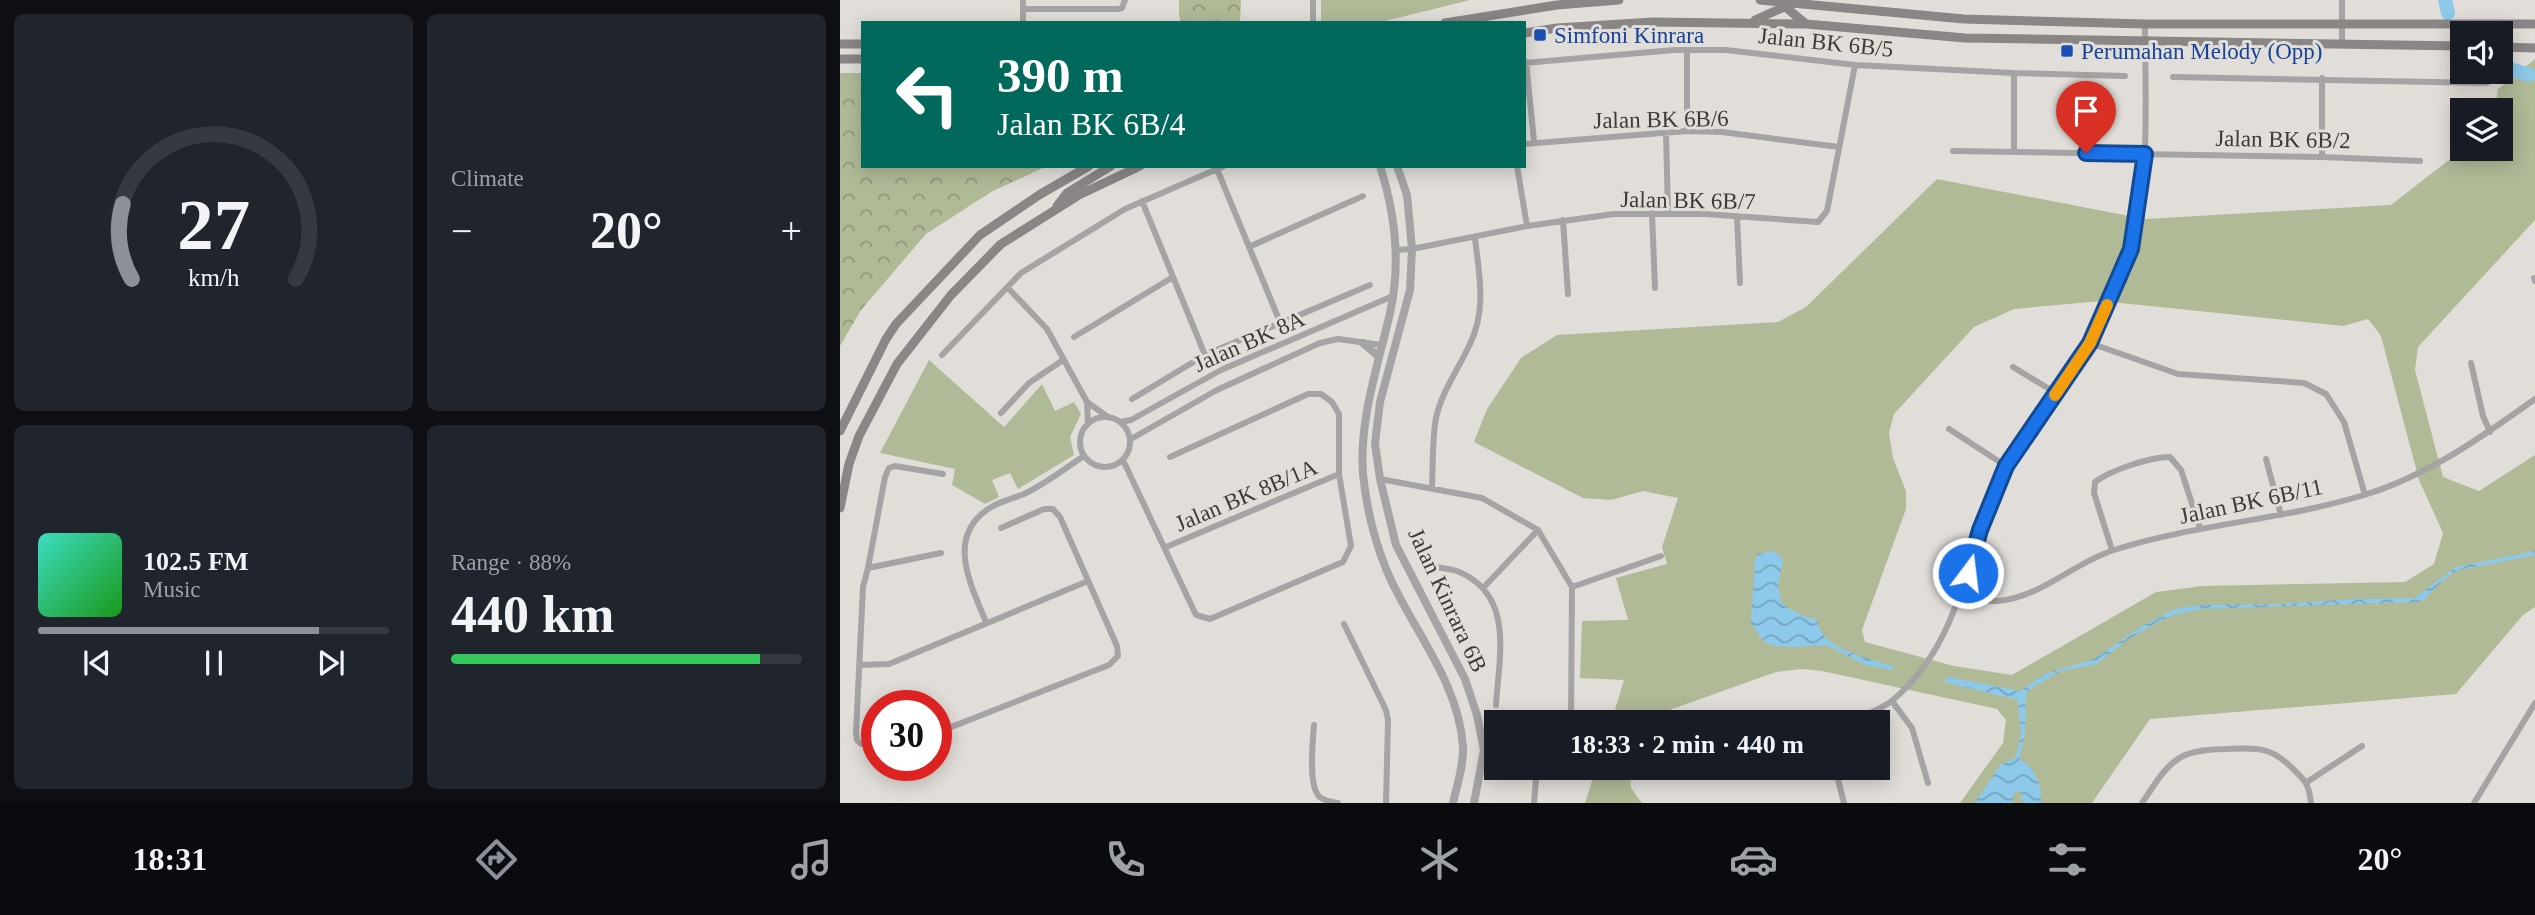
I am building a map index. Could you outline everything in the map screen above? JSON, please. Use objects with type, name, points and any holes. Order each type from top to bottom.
[{"type":"main road","points":[[1459,21],[1619,0]]},
{"type":"main road","points":[[1760,0],[1781,3],[1816,2],[1964,19],[2342,25],[2535,24]]},
{"type":"main road","points":[[1746,23],[1781,3]]},
{"type":"main road","points":[[1781,3],[1806,24]]},
{"type":"main road","points":[[1526,33],[1558,27],[1653,22],[1746,23],[1806,24],[1965,38],[2450,46]]},
{"type":"main road","points":[[840,44],[861,44]]},
{"type":"main road","points":[[2513,47],[2535,48]]},
{"type":"main road","points":[[840,59],[861,59]]},
{"type":"main road","points":[[840,430],[881,349],[897,324],[980,235],[1039,195],[1086,168]]},
{"type":"main road","points":[[1055,210],[1068,193],[1108,168]]},
{"type":"main road","points":[[840,508],[853,450],[897,364],[951,295],[1001,244],[1100,184],[1136,168]]},
{"type":"street","points":[[1023,0],[1023,21]]},
{"type":"street","points":[[1023,9],[1118,9],[1122,8],[1125,0]]},
{"type":"street","points":[[1313,0],[1313,21]]},
{"type":"street","points":[[2342,0],[2342,44]]},
{"type":"street","points":[[1873,710],[1892,701],[1919,673],[1946,633],[1962,594],[1980,530],[2006,466],[2090,343],[2131,249],[2145,154],[2145,23]]},
{"type":"street","points":[[1687,50],[1687,131]]},
{"type":"street","name":"Jalan BK 6B/5","points":[[1526,63],[1687,50],[1726,50],[1856,65],[2125,76]]},
{"type":"street","name":"Jalan BK 6B/7","points":[[1396,250],[1563,220],[1614,214],[1668,213],[1818,222],[1827,211],[1856,65]]},
{"type":"street","points":[[1526,72],[1534,141]]},
{"type":"street","points":[[2014,73],[2014,152]]},
{"type":"street","points":[[2174,77],[2450,82]]},
{"type":"street","points":[[2322,78],[2322,157]]},
{"type":"street","name":"Jalan BK 6B/6","points":[[1526,143],[1687,131],[1733,133],[1839,147]]},
{"type":"street","points":[[1666,132],[1668,213]]},
{"type":"street","name":"Jalan BK 6B/2","points":[[1953,151],[2420,161]]},
{"type":"street","points":[[942,355],[1021,273],[1125,209],[1220,168],[1280,322]]},
{"type":"street","name":"Jalan Kinrara 6B","points":[[1381,168],[1390,198],[1396,250],[1392,296],[1364,421],[1363,474],[1377,544],[1397,593],[1449,687],[1458,718],[1463,748],[1453,803]]},
{"type":"street","name":"Jalan Kinrara 6B","points":[[1398,168],[1407,195],[1412,249],[1410,289],[1380,402],[1375,443],[1380,479],[1396,545],[1465,679],[1477,715],[1484,750],[1474,803]]},
{"type":"street","points":[[1517,168],[1527,226]]},
{"type":"street","points":[[1251,246],[1363,197]]},
{"type":"street","points":[[1142,201],[1205,355]]},
{"type":"street","points":[[1652,213],[1655,288]]},
{"type":"street","points":[[1737,217],[1740,284]]},
{"type":"street","points":[[1563,220],[1568,294]]},
{"type":"street","points":[[1432,488],[1437,416],[1480,316],[1482,291],[1475,237]]},
{"type":"street","points":[[1074,337],[1173,277]]},
{"type":"street","points":[[1132,398],[1205,355],[1370,285]]},
{"type":"street","points":[[1008,288],[1047,329],[1087,402],[1108,417],[1121,422],[1131,439],[1123,460],[1114,466],[1102,467],[1092,464],[1084,456],[1079,442],[1088,423],[1108,417]]},
{"type":"street","name":"Jalan BK 8A","points":[[1121,422],[1131,420],[1221,370],[1392,296]]},
{"type":"street","points":[[1382,345],[1391,344],[1399,337]]},
{"type":"street","name":"Jalan BK 8A","points":[[1131,439],[1217,390],[1320,343],[1338,340],[1382,345]]},
{"type":"street","points":[[1363,343],[1379,357]]},
{"type":"street","points":[[2090,343],[2178,374],[2304,383],[2326,394],[2344,422],[2365,495]]},
{"type":"street","points":[[1001,413],[1029,383],[1063,360]]},
{"type":"street","points":[[2471,363],[2483,416],[2490,432]]},
{"type":"street","points":[[2014,366],[2056,393]]},
{"type":"street","points":[[1123,460],[1196,615],[1209,619],[1343,562],[1351,546],[1339,474],[1339,414],[1332,402],[1321,394],[1308,394],[1170,457]]},
{"type":"street","name":"Jalan BK 6B/11","points":[[1962,594],[1996,601],[2028,595],[2112,551],[2200,528],[2281,514],[2365,495],[2432,467],[2490,432],[2535,399]]},
{"type":"street","points":[[1087,402],[1088,423]]},
{"type":"street","points":[[1949,429],[2006,466]]},
{"type":"street","points":[[986,622],[965,566],[965,541],[970,527],[993,506],[1026,493],[1084,456]]},
{"type":"street","points":[[2112,551],[2094,493],[2095,482],[2104,475],[2160,457],[2171,457],[2180,470],[2200,528]]},
{"type":"street","points":[[2266,459],[2281,514]]},
{"type":"street","points":[[861,744],[857,740],[863,587],[885,477],[889,468],[895,466],[943,474]]},
{"type":"street","name":"Jalan BK 8B/1A","points":[[1166,547],[1339,474]]},
{"type":"street","points":[[1380,479],[1482,498],[1538,530],[1572,587],[1571,710]]},
{"type":"street","points":[[952,727],[1109,665],[1118,656],[1117,646],[1060,517],[1054,509],[1044,509],[1001,528]]},
{"type":"street","points":[[1484,587],[1538,530]]},
{"type":"street","points":[[868,568],[941,553]]},
{"type":"street","points":[[1572,587],[1661,556]]},
{"type":"street","points":[[1425,566],[1456,571],[1484,587],[1495,606],[1500,632],[1496,705]]},
{"type":"street","points":[[860,665],[889,664],[1088,581]]},
{"type":"street","points":[[1344,624],[1386,710],[1386,803]]},
{"type":"street","points":[[1892,701],[1912,728],[1928,783]]},
{"type":"street","points":[[2474,803],[2535,703]]},
{"type":"street","points":[[1314,724],[1312,776],[1315,790],[1320,798],[1338,803]]},
{"type":"street","points":[[2307,782],[2362,746]]},
{"type":"street","points":[[2142,803],[2169,765],[2185,755],[2206,750],[2253,748],[2268,750],[2280,756],[2307,782],[2311,803]]},
{"type":"street","points":[[1534,803],[1536,780]]},
{"type":"street","points":[[1838,780],[1844,803]]},
{"type":"green space","points":[[1179,0],[1241,0],[1240,21],[1180,21]]},
{"type":"green space","points":[[1321,0],[1470,0],[1385,21],[1321,21]]},
{"type":"green space","points":[[2535,59],[2535,220],[2418,347],[2415,370],[2443,477],[2479,491],[2535,455],[2535,607],[2523,615],[2456,694],[2150,719],[2092,803],[1960,803],[2003,743],[2006,720],[1997,709],[1802,669],[1776,672],[1669,710],[1615,710],[1624,680],[1580,678],[1582,621],[1628,620],[1616,578],[1667,564],[1662,547],[1678,498],[1643,491],[1611,500],[1583,498],[1474,442],[1487,409],[1521,358],[1557,335],[1778,322],[1806,307],[1937,179],[2145,219],[2391,205],[2450,159],[2513,161],[2513,98],[2497,98],[2498,89],[2504,84],[2513,84],[2513,77]],"holes":[[[2101,301],[2343,326],[2368,319],[2381,336],[2419,480],[2443,533],[2434,564],[2405,582],[2202,586],[2156,592],[2012,675],[1954,666],[1865,642],[1862,630],[1906,509],[1906,491],[1893,458],[1889,433],[1894,414],[1974,327],[2014,309]]]},
{"type":"green space","points":[[840,73],[861,73],[861,168],[1043,168],[991,192],[926,234],[861,310],[840,346]]},
{"type":"green space","points":[[929,360],[1004,427],[1042,384],[1055,411],[1074,402],[1081,414],[1070,437],[1074,455],[1018,489],[1010,473],[992,480],[999,497],[985,504],[952,485],[955,469],[880,453]]},
{"type":"green space","points":[[1592,780],[1631,780],[1631,788],[1642,803],[1585,803]]},
{"type":"water","points":[[1773,551],[1783,559],[1778,586],[1782,604],[1803,616],[1816,619],[1823,634],[1836,645],[1894,666],[1892,670],[1866,665],[1826,645],[1776,646],[1761,638],[1751,623],[1755,560],[1758,554]]},
{"type":"water","points":[[2535,551],[2535,555],[2459,570],[2446,578],[2422,601],[2417,602],[2201,609],[2160,621],[2127,640],[2096,664],[2059,672],[2026,693],[2025,734],[2019,758],[2030,767],[2036,777],[2041,803],[2023,803],[2018,791],[2014,793],[2013,803],[1975,803],[2000,765],[2015,758],[2021,735],[2018,700],[1944,682],[1948,677],[2020,691],[2045,674],[2094,659],[2144,625],[2175,609],[2201,605],[2415,598],[2456,567]]},
{"type":"waterway","points":[[2445,0],[2448,13]]},
{"type":"waterway","points":[[2513,70],[2529,75]]},
{"type":"slow traffic","points":[[2055,395],[2090,343],[2107,305]]},
{"type":"place","name":"Simfoni Kinrara","points":[[1540,35]]},
{"type":"place","name":"Perumahan Melody (Opp)","points":[[2067,51]]},
{"type":"route","points":[[1968,573],[1980,530],[2006,466],[2090,343],[2131,249],[2145,154],[2086,153]]}]
